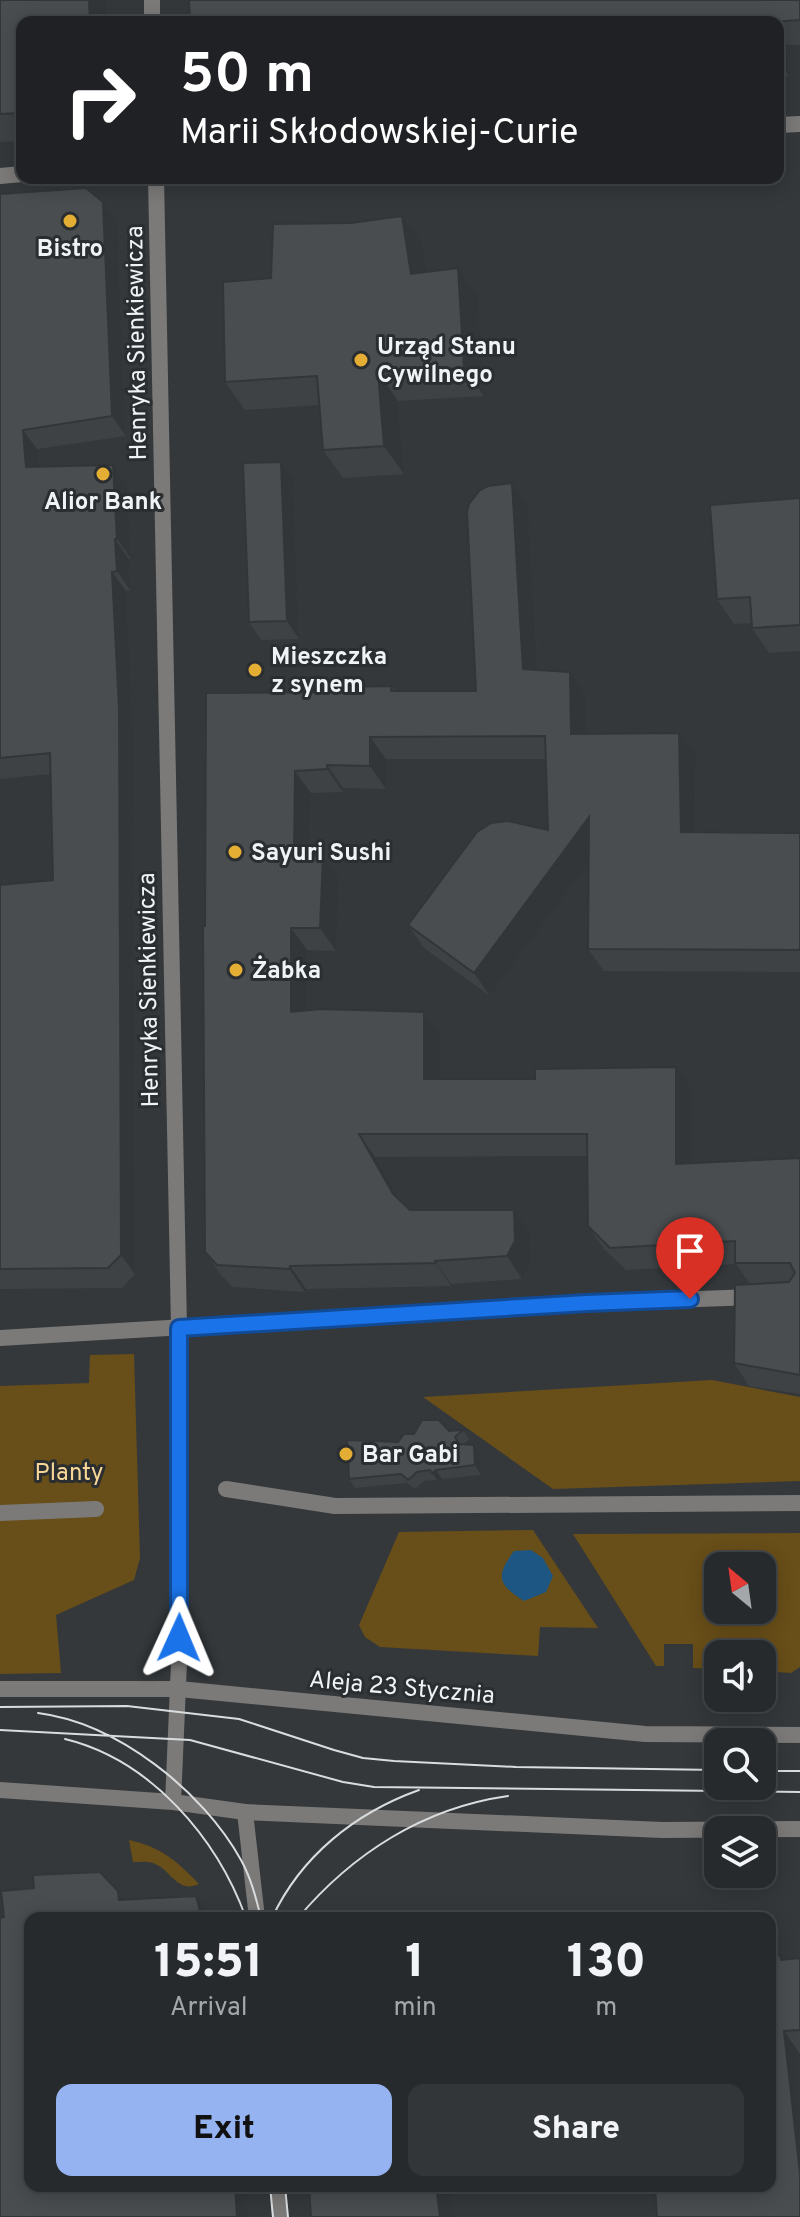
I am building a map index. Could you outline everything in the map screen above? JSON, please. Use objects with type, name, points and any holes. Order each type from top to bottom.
[{"type":"street","name":"Henryka Sienkiewicza","points":[[156,184],[179,1328],[179,1689],[173,1802]]},
{"type":"street","points":[[0,1338],[587,1303],[772,1296]]},
{"type":"street","points":[[226,1489],[335,1506],[800,1503]]},
{"type":"street","points":[[0,1513],[96,1509]]},
{"type":"street","name":"Aleja 23 Stycznia","points":[[0,1689],[179,1689],[645,1734],[800,1735]]},
{"type":"street","points":[[0,1790],[173,1802],[245,1812],[662,1830],[800,1829]]},
{"type":"street","points":[[245,1812],[256,1912]]},
{"type":"street","points":[[278,2192],[280,2217]]},
{"type":"green space","name":"Planty","points":[[134,1354],[140,1558],[134,1580],[56,1615],[61,1673],[0,1674],[0,1386],[89,1383],[90,1355]]},
{"type":"green space","points":[[712,1380],[800,1397],[800,1481],[553,1489],[423,1397]]},
{"type":"green space","points":[[533,1530],[598,1628],[540,1627],[538,1656],[380,1647],[365,1637],[359,1625],[399,1532]]},
{"type":"green space","points":[[800,1533],[800,1667],[791,1673],[776,1672],[776,1640],[704,1640],[704,1668],[693,1668],[693,1644],[664,1644],[664,1666],[656,1666],[573,1534]]},
{"type":"green space","points":[[129,1840],[168,1856],[199,1884],[185,1886],[160,1866],[133,1862]]},
{"type":"water","points":[[531,1550],[543,1558],[553,1576],[546,1592],[524,1601],[504,1585],[502,1574],[514,1551]]},
{"type":"building","points":[[0,0],[89,0],[90,16],[16,16],[16,113],[0,114]]},
{"type":"building","points":[[189,0],[800,0],[800,20],[784,21],[784,16],[190,16]]},
{"type":"building","points":[[86,188],[103,202],[112,416],[23,430],[26,467],[113,465],[117,571],[112,572],[119,708],[121,1255],[108,1268],[0,1269],[0,885],[53,880],[50,753],[0,758],[0,194]]},
{"type":"building","name":"Urząd Stanu Cywilnego","points":[[402,216],[411,274],[458,268],[464,368],[378,372],[384,446],[323,450],[317,376],[225,382],[223,282],[271,278],[273,224],[351,223]]},
{"type":"building","points":[[281,462],[287,621],[249,622],[243,463]]},
{"type":"building","points":[[512,483],[523,669],[570,672],[571,734],[679,733],[681,832],[800,833],[800,950],[588,949],[589,817],[474,973],[408,925],[477,832],[491,823],[508,821],[548,830],[545,736],[370,737],[370,766],[327,765],[327,769],[295,771],[294,855],[323,856],[320,928],[291,928],[291,1012],[321,1009],[424,1012],[424,1079],[535,1079],[535,1069],[676,1067],[676,1164],[800,1158],[800,1375],[734,1363],[735,1285],[789,1282],[795,1273],[790,1263],[735,1263],[735,1241],[610,1248],[588,1226],[587,1134],[359,1134],[393,1194],[410,1210],[514,1210],[515,1241],[507,1256],[436,1263],[290,1266],[289,1269],[217,1265],[205,1252],[203,926],[206,693],[349,692],[348,687],[392,686],[391,691],[476,691],[467,512],[480,490]]},
{"type":"building","points":[[800,498],[800,625],[752,628],[750,597],[717,599],[710,505]]},
{"type":"building","points":[[422,1420],[439,1420],[449,1431],[463,1430],[455,1437],[459,1444],[474,1445],[475,1465],[432,1473],[430,1470],[417,1472],[408,1480],[401,1474],[349,1479],[347,1440],[398,1442],[404,1434],[414,1434]]},
{"type":"building","points":[[100,1872],[118,1891],[119,1900],[196,1896],[200,1912],[24,1912],[24,2192],[235,2192],[237,2217],[0,2217],[0,1918],[4,1917],[1,1891],[34,1888],[33,1875]]},
{"type":"building","points":[[776,1955],[780,1955],[781,1960],[800,1958],[800,2030],[784,2031],[800,2174],[800,2217],[657,2217],[655,2192],[776,2192]]},
{"type":"building","points":[[309,2192],[437,2192],[440,2217],[311,2217]]},
{"type":"tram line","points":[[0,1707],[127,1706],[239,1719],[363,1758],[394,1761],[516,1767],[704,1770]]},
{"type":"tram line","points":[[38,1713],[68,1719],[98,1730],[155,1764],[181,1786],[225,1834],[241,1860],[259,1912]]},
{"type":"tram line","points":[[0,1730],[190,1740],[343,1782],[374,1787],[800,1792]]},
{"type":"tram line","points":[[65,1739],[96,1749],[125,1765],[177,1806],[218,1859],[243,1912]]},
{"type":"tram line","points":[[776,1771],[800,1771]]},
{"type":"tram line","points":[[275,1912],[298,1875],[332,1839],[373,1811],[419,1790]]},
{"type":"tram line","points":[[303,1912],[342,1874],[391,1838],[447,1811],[508,1796]]},
{"type":"tram line","points":[[271,2192],[273,2217]]},
{"type":"tram line","points":[[286,2192],[288,2217]]},
{"type":"place","name":"Bistro","points":[[70,221]]},
{"type":"place","name":"Urząd Stanu Cywilnego","points":[[361,360]]},
{"type":"place","name":"Alior Bank","points":[[103,474]]},
{"type":"place","name":"Mieszczka z synem","points":[[255,670]]},
{"type":"place","name":"Sayuri Sushi","points":[[235,852]]},
{"type":"place","name":"Żabka","points":[[236,970]]},
{"type":"place","name":"Bar Gabi","points":[[346,1454]]},
{"type":"route","points":[[179,1638],[179,1328],[690,1299]]}]
